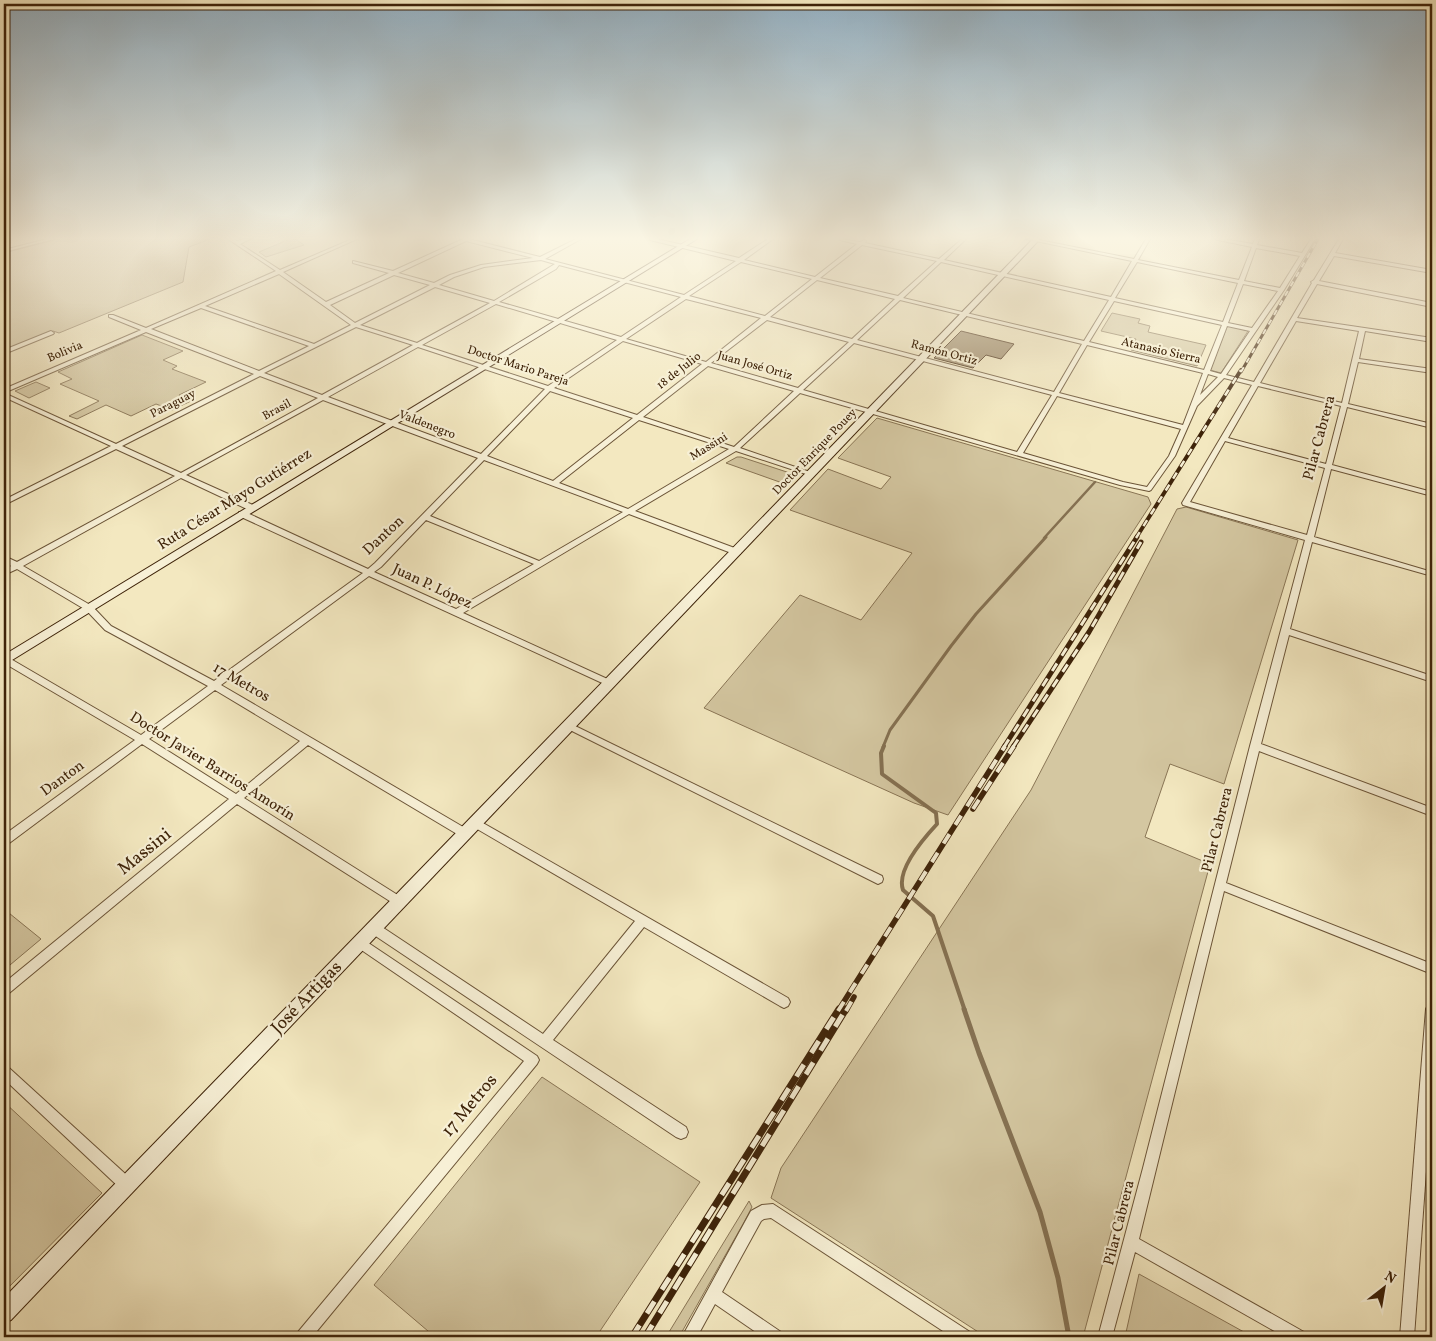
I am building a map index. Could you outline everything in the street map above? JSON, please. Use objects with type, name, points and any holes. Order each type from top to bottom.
[{"type":"street","name":"Bolivia","points":[[4,393],[211,302]]},
{"type":"street","name":"Doctor Mario Pareja","points":[[323,302],[353,324],[811,474]]},
{"type":"street","points":[[326,304],[331,302]]},
{"type":"street","name":"Paraguay","points":[[4,502],[398,302]]},
{"type":"street","name":"Juan José Ortiz","points":[[494,302],[1122,484],[1149,489]]},
{"type":"street","name":"Brasil","points":[[4,573],[494,302]]},
{"type":"street","name":"Ruta César Mayo Gutiérrez","points":[[5,660],[592,302]]},
{"type":"street","name":"Danton","points":[[4,841],[143,740],[378,564],[426,517],[548,389],[679,302]]},
{"type":"street","name":"Ramón Ortiz","points":[[703,302],[1185,428]]},
{"type":"street","name":"18 de Julio","points":[[553,484],[787,302]]},
{"type":"street","name":"Massini","points":[[456,613],[735,449],[894,302]]},
{"type":"street","name":"Atanasio Sierra","points":[[913,302],[1432,426]]},
{"type":"street","name":"Doctor Enrique Pouey","points":[[611,684],[977,302]]},
{"type":"street","points":[[1020,453],[1110,302]]},
{"type":"street","points":[[1128,302],[1253,330]]},
{"type":"street","points":[[1149,489],[1172,456],[1185,428],[1232,302]]},
{"type":"street","points":[[1193,408],[1222,376],[1273,302]]},
{"type":"street","points":[[1303,302],[1257,385],[1186,503],[1432,574]]},
{"type":"street","points":[[1414,302],[1432,305]]},
{"type":"street","points":[[201,306],[312,345]]},
{"type":"street","name":"Valdenegro","points":[[111,316],[737,552]]},
{"type":"street","points":[[1294,319],[1432,340]]},
{"type":"street","name":"Pilar Cabrera","points":[[1105,1337],[1131,1242],[1255,746],[1356,360],[1362,330]]},
{"type":"street","points":[[4,352],[52,334]]},
{"type":"street","points":[[1356,360],[1432,371]]},
{"type":"street","points":[[4,393],[252,508]]},
{"type":"street","points":[[1224,440],[1432,494]]},
{"type":"street","name":"Juan P. López","points":[[242,514],[611,684]]},
{"type":"street","points":[[426,517],[542,564]]},
{"type":"street","name":"17 Metros","points":[[4,558],[89,608],[97,619],[108,628],[215,686],[466,834]]},
{"type":"street","points":[[1286,630],[1432,679]]},
{"type":"street","name":"Doctor Javier Barrios Amorín","points":[[5,660],[143,740],[400,902]]},
{"type":"street","name":"José Artigas","points":[[4,1313],[611,684]]},
{"type":"street","points":[[569,726],[878,879]]},
{"type":"street","name":"Massini","points":[[4,990],[308,740]]},
{"type":"street","points":[[1255,746],[1432,812]]},
{"type":"street","points":[[476,823],[784,1002]]},
{"type":"street","points":[[1220,885],[1432,969]]},
{"type":"street","points":[[545,1041],[643,920]]},
{"type":"street","points":[[375,929],[681,1132]]},
{"type":"street","name":"17 Metros","points":[[304,1337],[533,1060],[361,943]]},
{"type":"street","points":[[1407,1337],[1432,1009]]},
{"type":"street","points":[[4,1070],[127,1185]]},
{"type":"street","points":[[689,1337],[714,1295],[756,1216],[762,1212],[773,1211],[965,1337]]},
{"type":"street","points":[[1131,1242],[1299,1337]]},
{"type":"street","points":[[714,1295],[776,1337]]},
{"type":"shaded area","points":[[4,302],[135,302],[59,333],[53,331],[4,350]]},
{"type":"shaded area","points":[[1112,313],[1140,319],[1138,323],[1150,326],[1148,332],[1206,345],[1197,366],[1131,350],[1136,339],[1101,331]]},
{"type":"shaded area","points":[[1230,326],[1248,331],[1221,373],[1210,370],[1227,327]]},
{"type":"shaded area","points":[[142,335],[183,351],[163,360],[177,366],[172,369],[206,382],[179,395],[191,401],[172,410],[156,404],[131,416],[106,405],[77,419],[69,416],[99,401],[60,384],[72,379],[58,372]]},
{"type":"shaded area","points":[[36,382],[50,388],[29,398],[15,391]]},
{"type":"shaded area","points":[[877,418],[1148,497],[1151,504],[948,815],[914,803],[704,708],[800,595],[861,620],[912,553],[790,510],[828,469],[881,489],[891,477],[838,458]]},
{"type":"shaded area","points":[[737,457],[796,475],[788,485],[726,463]]},
{"type":"shaded area","points":[[1186,507],[1298,540],[1224,784],[1170,764],[1145,837],[1210,864],[1083,1337],[986,1337],[771,1198],[781,1168],[1031,790],[1177,509]]},
{"type":"shaded area","points":[[4,909],[41,939],[4,970]]},
{"type":"shaded area","points":[[542,1077],[700,1182],[596,1337],[435,1337],[374,1285]]},
{"type":"shaded area","points":[[4,1102],[102,1193],[4,1292]]},
{"type":"shaded area","points":[[749,1201],[752,1207],[679,1337],[666,1337]]},
{"type":"shaded area","points":[[1139,1274],[1253,1337],[1125,1337]]},
{"type":"building","points":[[961,331],[1014,344],[1001,359],[986,355],[973,368],[934,358]]},
{"type":"waterway","points":[[1044,538],[1095,482]]},
{"type":"waterway","points":[[883,747],[890,730],[951,646],[976,614],[1046,537]]},
{"type":"waterway","points":[[884,746],[881,753],[882,774],[936,813],[937,824],[925,837],[907,864],[902,882],[903,890],[933,916],[965,1011]]},
{"type":"waterway","points":[[964,1009],[1040,1212],[1058,1278],[1069,1337]]},
{"type":"railway","points":[[1241,372],[1282,302]]},
{"type":"railway","points":[[1136,538],[1241,370]]},
{"type":"railway","points":[[1004,747],[1137,537]]},
{"type":"railway","points":[[1013,747],[1089,632],[1141,542]]},
{"type":"railway","points":[[838,1011],[1005,746]]},
{"type":"railway","points":[[973,809],[1014,746]]},
{"type":"railway","points":[[846,1011],[854,997]]},
{"type":"railway","points":[[632,1337],[839,1009]]},
{"type":"railway","points":[[645,1337],[846,1009]]}]
